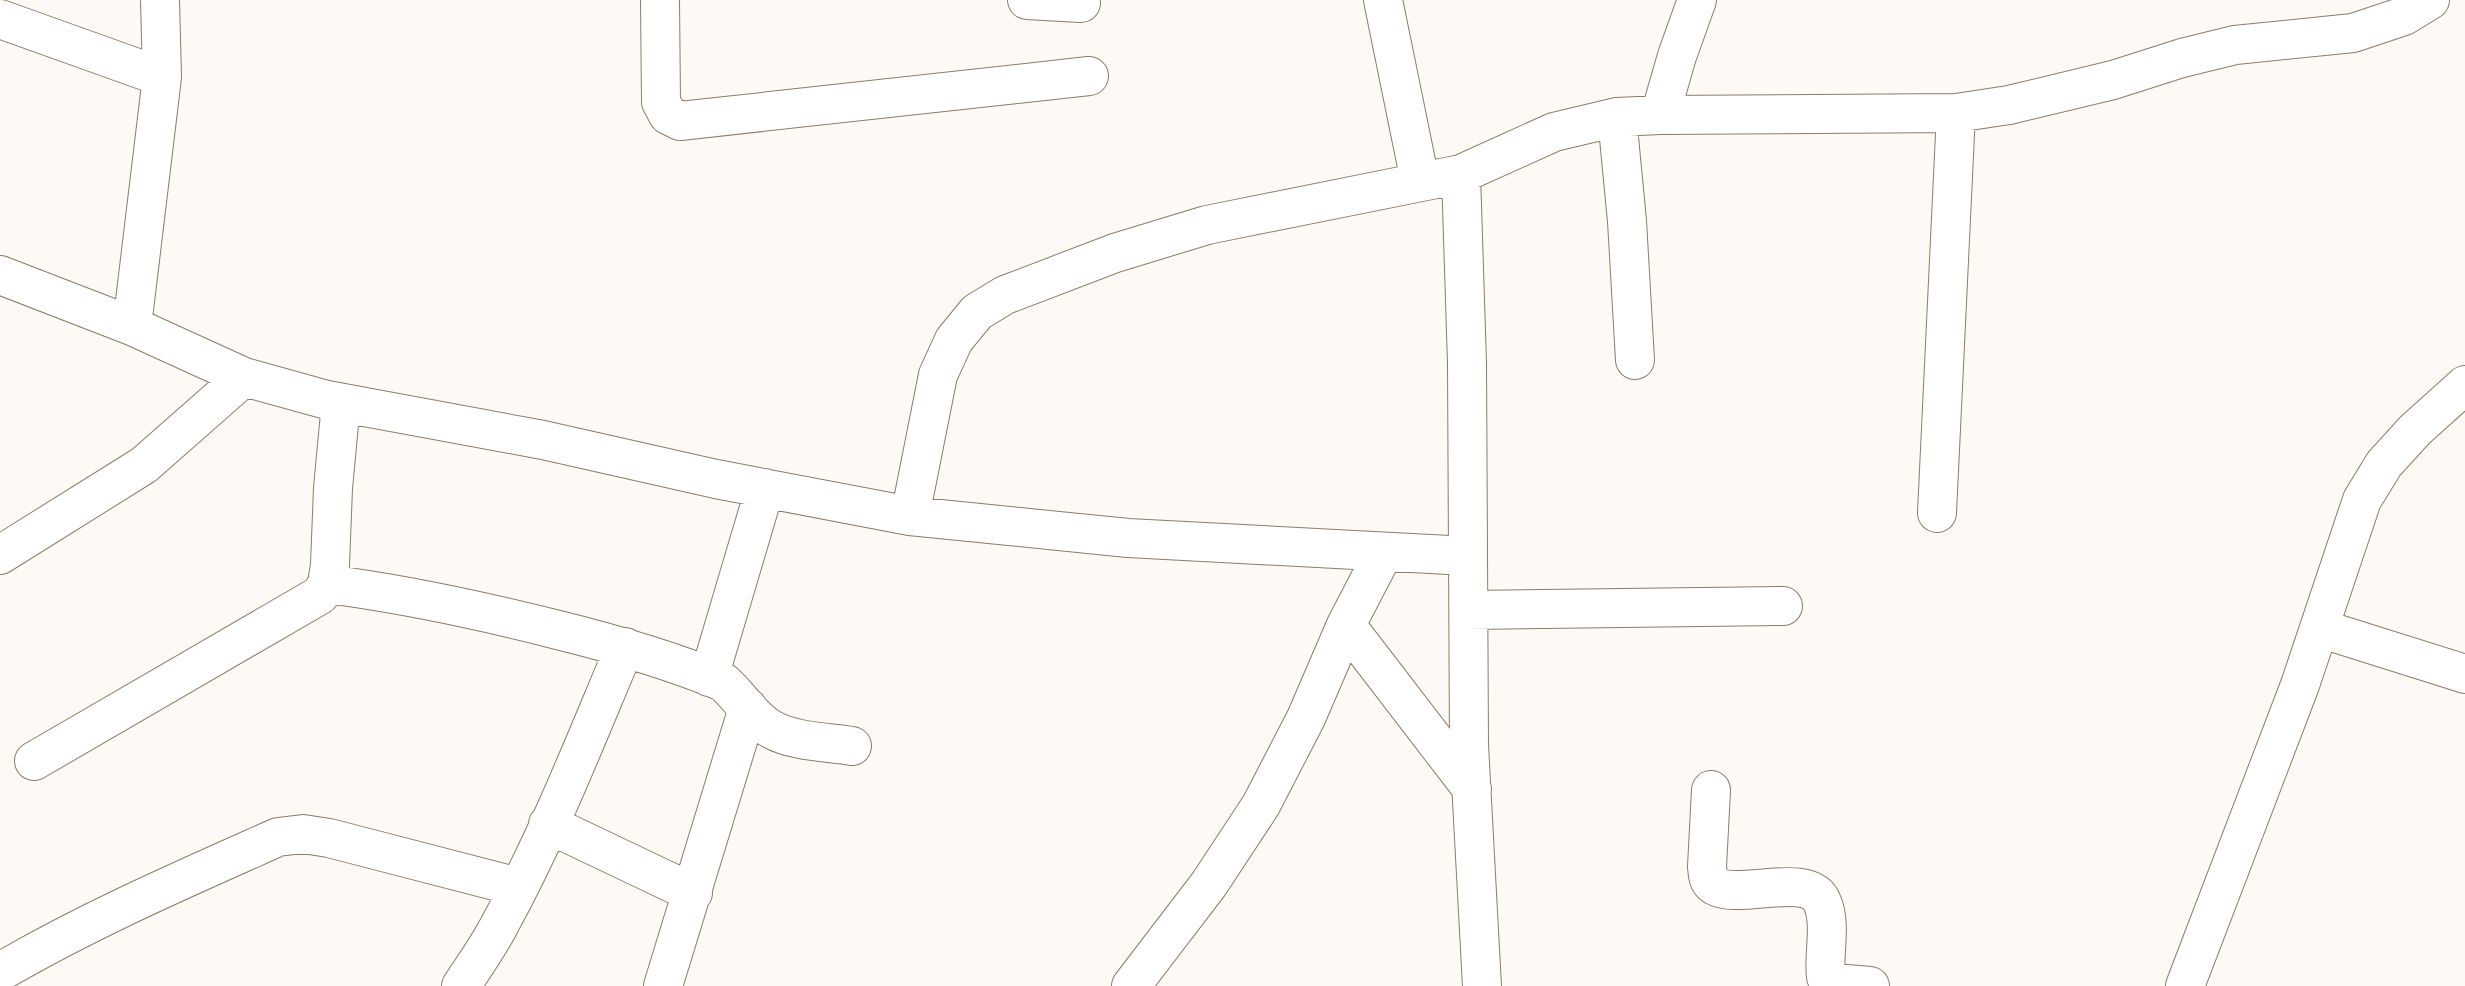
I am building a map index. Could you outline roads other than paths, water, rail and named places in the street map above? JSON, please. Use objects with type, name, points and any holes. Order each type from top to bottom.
[{"type":"street","points":[[132,326],[162,77],[160,0]]},
{"type":"street","points":[[1027,0],[1081,3]]},
{"type":"street","points":[[1383,0],[1420,181]]},
{"type":"street","points":[[1660,115],[1676,56],[1697,0]]},
{"type":"street","points":[[910,516],[938,375],[954,340],[977,312],[1005,295],[1115,253],[1207,225],[1461,174],[1554,132],[1617,117],[1956,113],[2054,96],[2235,45],[2353,33],[2404,16],[2430,0]]},
{"type":"street","points":[[651,2],[661,102],[668,115],[680,121],[1089,76]]},
{"type":"street","points":[[0,19],[162,77]]},
{"type":"street","points":[[1937,513],[1956,113]]},
{"type":"street","points":[[1617,117],[1627,221],[1635,360]]},
{"type":"street","points":[[1461,174],[1469,745],[1482,986]]},
{"type":"street","points":[[0,275],[132,326],[244,377],[341,403],[543,440],[910,516],[1128,538],[1468,556]]},
{"type":"street","points":[[0,555],[144,465],[244,377]]},
{"type":"street","points":[[2185,986],[2224,889],[2319,628],[2362,500],[2384,464],[2415,430],[2465,386]]},
{"type":"street","points":[[34,761],[320,595],[327,584],[330,565],[333,488],[341,403]]},
{"type":"street","points":[[709,677],[765,488]]},
{"type":"street","points":[[1131,986],[1209,884],[1261,805],[1306,718],[1346,625],[1384,552]]},
{"type":"street","points":[[327,584],[383,591],[502,615],[625,647],[723,682],[771,729],[800,738],[852,746]]},
{"type":"street","points":[[1469,610],[1783,606]]},
{"type":"street","points":[[1346,625],[1472,789]]},
{"type":"street","points":[[2319,628],[2465,674]]},
{"type":"street","points":[[461,986],[501,923],[548,824],[625,647]]},
{"type":"street","points":[[663,986],[748,708]]},
{"type":"street","points":[[1711,790],[1707,867],[1708,877],[1713,885],[1725,889],[1799,888],[1815,892],[1822,901],[1825,916],[1826,977],[1829,982],[1870,986]]},
{"type":"street","points":[[548,824],[693,893]]},
{"type":"street","points":[[0,972],[112,913],[278,837],[303,834],[330,838],[518,887]]}]
